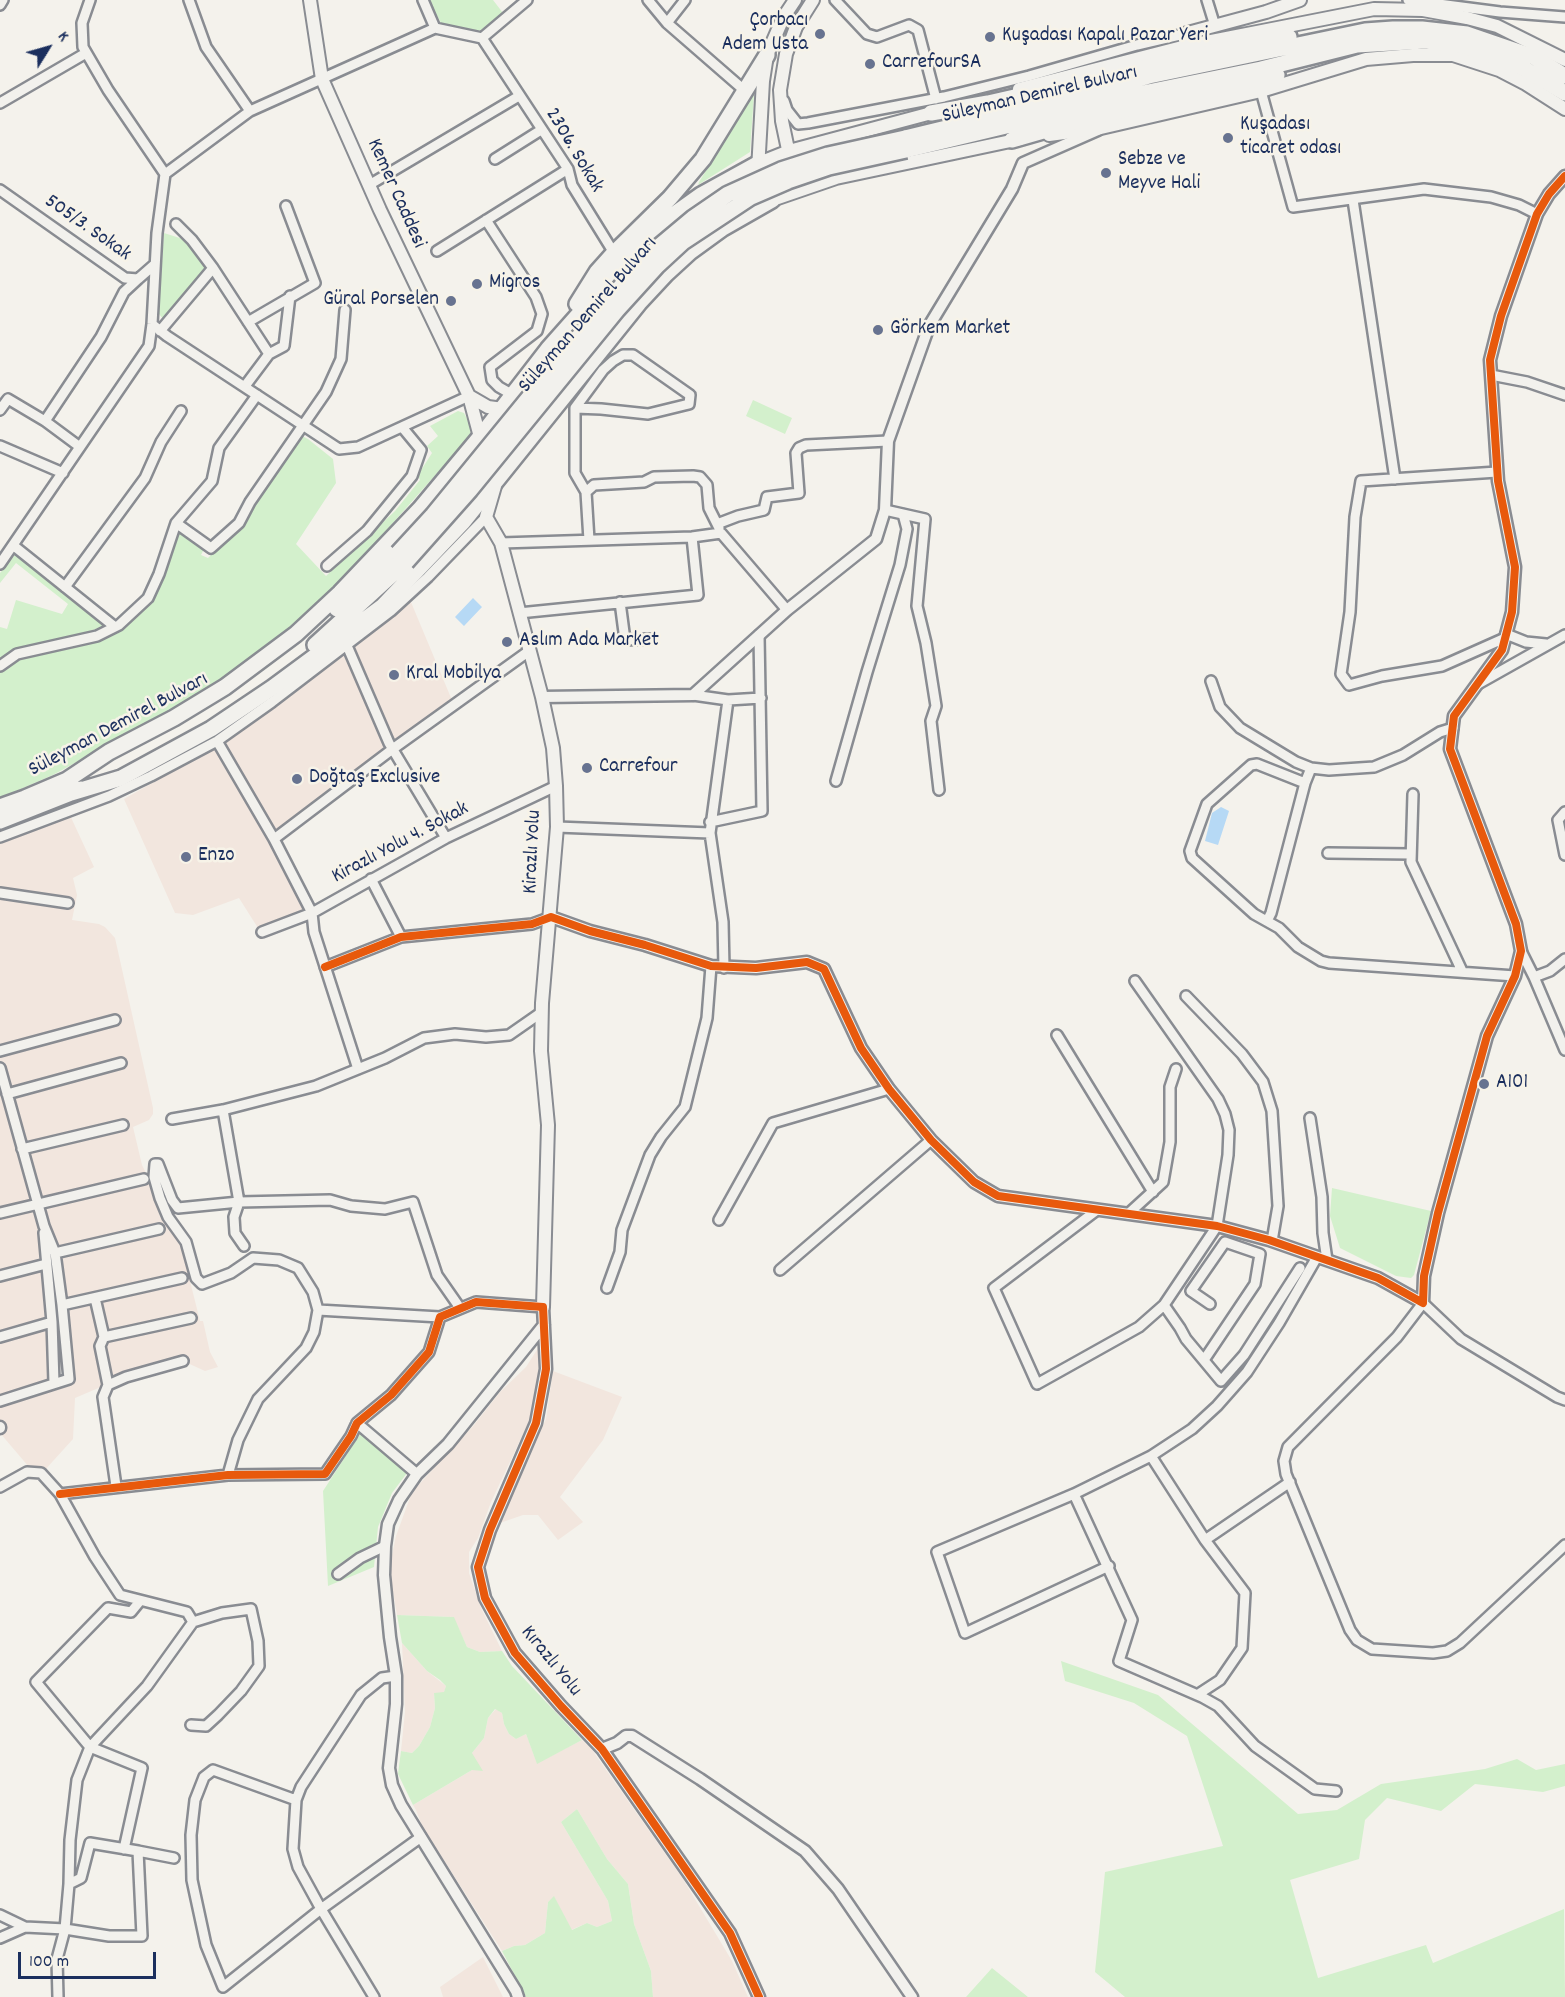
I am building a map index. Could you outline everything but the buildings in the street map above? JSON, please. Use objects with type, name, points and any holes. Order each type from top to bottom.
[{"type":"highway","points":[[933,106],[999,101],[1235,47],[1356,26],[1391,22],[1426,24],[1467,34]]},
{"type":"highway","name":"Süleyman Demirel Bulvarı","points":[[0,807],[122,770],[178,740],[268,681],[339,626],[402,558],[470,490],[617,310],[657,266],[683,242],[751,197],[829,167],[1149,76],[1365,31],[1422,29],[1467,34],[1534,57],[1565,76]]},
{"type":"highway","points":[[1012,140],[1085,119],[1257,81],[1359,52],[1425,41]]},
{"type":"highway","name":"Süleyman Demirel Bulvarı","points":[[905,144],[1261,69],[1357,45],[1425,41],[1462,45],[1521,67],[1565,93]]},
{"type":"highway","points":[[548,349],[597,272],[685,182],[708,151],[767,55]]},
{"type":"highway","points":[[68,787],[109,752],[174,718],[225,687],[296,634],[386,546],[480,437],[548,349],[644,241],[666,220],[701,195],[759,163]]},
{"type":"highway","points":[[701,195],[716,198],[722,203],[726,216],[723,228]]},
{"type":"highway","points":[[68,787],[122,778],[186,743],[345,641],[383,606],[462,522],[639,303],[666,274],[690,252],[723,228],[772,200]]},
{"type":"highway","name":"Süleyman Demirel Bulvarı","points":[[0,821],[68,787]]},
{"type":"main road","name":"Kemer Caddesi","points":[[310,0],[322,79],[369,185],[469,396],[480,437]]},
{"type":"main road","points":[[795,0],[783,18],[767,55],[763,81],[758,176],[766,195],[772,200],[836,178],[1012,140],[1101,128],[1261,91],[1366,59],[1413,55],[1453,55],[1499,70],[1565,109]]},
{"type":"main road","points":[[797,192],[791,171],[780,90],[786,54],[796,27],[813,0]]},
{"type":"main road","points":[[1185,40],[1215,26],[1300,0]]},
{"type":"main road","points":[[759,163],[789,151],[933,106],[1185,40],[1374,9],[1423,10],[1497,26],[1565,60]]},
{"type":"main road","points":[[782,113],[791,134],[799,142],[817,143]]},
{"type":"main road","points":[[469,396],[488,407],[503,409]]},
{"type":"main road","points":[[462,522],[473,514],[486,517],[490,498],[501,473]]},
{"type":"main road","name":"Kirazlı Yolu","points":[[486,517],[501,543],[542,697],[553,748],[556,786],[557,827],[541,1051],[548,1125],[543,1307]]},
{"type":"street","points":[[0,5],[3,0]]},
{"type":"street","points":[[0,564],[149,346],[154,265],[165,174],[108,90],[83,47],[82,23],[90,0]]},
{"type":"street","points":[[189,0],[206,47],[250,111]]},
{"type":"street","points":[[423,0],[435,28]]},
{"type":"street","points":[[165,174],[250,111],[435,28],[482,38],[526,0]]},
{"type":"street","points":[[648,0],[667,23],[744,90]]},
{"type":"street","points":[[667,23],[685,0]]},
{"type":"street","points":[[780,90],[787,110],[798,124],[933,106],[918,30],[909,25],[877,37],[867,34],[835,0]]},
{"type":"street","points":[[1207,0],[1215,26]]},
{"type":"street","points":[[1408,0],[1500,12],[1565,17]]},
{"type":"street","name":"2306. Sokak","points":[[482,38],[568,170],[572,185],[614,253]]},
{"type":"street","points":[[0,103],[86,53]]},
{"type":"street","points":[[1261,91],[1293,207],[1424,189],[1491,197],[1519,205],[1537,214]]},
{"type":"street","points":[[369,185],[519,96]]},
{"type":"street","points":[[693,695],[788,610],[876,539],[885,510],[888,441],[928,326],[1012,189],[1023,163],[1101,128]]},
{"type":"street","points":[[495,159],[541,130]]},
{"type":"street","points":[[437,251],[568,170]]},
{"type":"street","points":[[1565,176],[1549,194],[1537,214],[1501,316],[1490,360],[1497,472],[1515,567],[1512,612],[1502,650],[1454,716],[1450,749],[1516,924],[1521,951],[1565,1050]]},
{"type":"street","name":"505/3. Sokak","points":[[0,190],[126,278],[138,279],[154,265]]},
{"type":"street","points":[[1353,200],[1395,479]]},
{"type":"street","points":[[248,322],[315,283],[286,206]]},
{"type":"street","points":[[486,220],[536,297],[542,314],[537,331],[490,367],[492,380],[513,395]]},
{"type":"street","points":[[176,224],[192,240],[213,268],[269,354]]},
{"type":"street","points":[[160,331],[213,268]]},
{"type":"street","points":[[45,421],[101,337],[124,292],[138,279]]},
{"type":"street","points":[[245,386],[269,354],[284,346],[290,296]]},
{"type":"street","points":[[176,523],[211,548],[239,523],[250,502],[327,392],[341,359],[345,310]]},
{"type":"street","points":[[152,324],[339,449],[358,447],[469,396]]},
{"type":"street","points":[[575,408],[648,414],[689,404],[690,395],[633,355],[623,356],[603,370],[575,408],[575,473],[586,492],[589,540]]},
{"type":"street","points":[[1491,375],[1527,382],[1565,395]]},
{"type":"street","points":[[0,666],[17,654],[98,636],[115,627],[148,598],[159,574],[176,523],[212,480],[219,448],[257,395]]},
{"type":"street","points":[[0,410],[8,399],[45,421],[80,447]]},
{"type":"street","points":[[65,587],[145,478],[161,442],[181,411]]},
{"type":"street","points":[[327,566],[367,531],[412,476],[421,450],[402,427]]},
{"type":"street","points":[[501,543],[692,537],[719,529],[738,516],[764,510],[767,497],[799,493],[796,453],[799,448],[806,445],[888,441]]},
{"type":"street","points":[[0,446],[63,472]]},
{"type":"street","points":[[1497,472],[1361,481],[1355,517],[1350,612],[1341,674],[1349,685],[1382,676],[1442,666],[1506,636],[1526,642],[1546,644]]},
{"type":"street","points":[[586,492],[594,485],[644,482],[654,477],[700,477],[707,485],[709,508],[719,529],[788,610]]},
{"type":"street","points":[[885,510],[925,519],[917,606],[936,706],[931,720],[939,790]]},
{"type":"street","points":[[836,781],[900,565],[907,529],[903,514]]},
{"type":"street","points":[[0,837],[109,795],[217,741],[272,702],[345,641],[391,611],[428,577],[486,517]]},
{"type":"street","points":[[519,613],[698,595],[692,537]]},
{"type":"street","points":[[14,546],[115,627]]},
{"type":"street","points":[[620,602],[625,640],[649,639]]},
{"type":"street","points":[[710,822],[762,811],[759,635]]},
{"type":"street","points":[[1476,686],[1565,635]]},
{"type":"street","points":[[345,641],[389,743],[446,838]]},
{"type":"street","points":[[274,839],[394,748],[529,651]]},
{"type":"street","points":[[1211,681],[1220,707],[1240,728],[1296,762],[1311,768],[1329,770],[1374,767],[1403,755],[1440,732],[1453,728]]},
{"type":"street","points":[[542,697],[693,695],[728,700],[761,698]]},
{"type":"street","points":[[724,968],[723,922],[710,822],[728,700]]},
{"type":"street","points":[[217,741],[274,839],[312,913],[314,932],[358,1069]]},
{"type":"street","points":[[1305,783],[1257,764],[1251,765],[1207,804],[1190,851],[1194,860],[1254,914],[1267,921],[1309,954],[1329,963],[1515,976]]},
{"type":"street","points":[[1267,921],[1311,768]]},
{"type":"street","name":"Kirazlı Yolu 4. Sokak","points":[[262,932],[312,913],[446,838],[556,786]]},
{"type":"street","points":[[1413,794],[1411,862],[1462,971]]},
{"type":"street","points":[[1565,812],[1558,820],[1565,855]]},
{"type":"street","points":[[557,827],[710,833]]},
{"type":"street","points":[[1328,853],[1411,854]]},
{"type":"street","points":[[371,879],[401,937]]},
{"type":"street","points":[[0,893],[68,903]]},
{"type":"street","points":[[325,967],[401,937],[532,924],[551,917],[590,931],[645,945],[711,966],[756,968],[807,962],[824,969],[861,1048],[889,1089],[931,1140],[974,1182],[998,1196],[1217,1226],[1272,1241],[1378,1278],[1423,1303],[1461,1338],[1565,1400]]},
{"type":"street","points":[[1521,951],[1515,976],[1486,1036],[1438,1213],[1424,1276],[1423,1303],[1397,1337],[1287,1447],[1284,1461],[1290,1482],[1350,1630],[1358,1640],[1372,1649],[1433,1653],[1447,1651],[1460,1643],[1565,1545]]},
{"type":"street","points":[[1534,977],[1550,971],[1565,959]]},
{"type":"street","points":[[607,1288],[620,1252],[622,1230],[650,1155],[685,1107],[706,1018],[711,966]]},
{"type":"street","points":[[1096,1210],[994,1288],[1037,1384],[1139,1327],[1164,1305],[1217,1226],[1228,1155],[1229,1130],[1224,1114],[1218,1099],[1135,981]]},
{"type":"street","points":[[1186,996],[1242,1054],[1263,1082],[1272,1111],[1278,1206],[1272,1241]]},
{"type":"street","points":[[172,1119],[223,1110],[316,1086],[385,1058],[424,1038],[455,1034],[486,1037],[509,1035],[542,1012]]},
{"type":"street","points":[[0,1051],[115,1020]]},
{"type":"street","points":[[1057,1035],[1153,1192]]},
{"type":"street","points":[[7,1095],[121,1063]]},
{"type":"street","points":[[0,1068],[44,1226],[55,1252],[69,1379],[0,1401]]},
{"type":"street","points":[[1128,1214],[1163,1182],[1170,1142],[1170,1087],[1176,1069]]},
{"type":"street","points":[[719,1220],[773,1123],[889,1089]]},
{"type":"street","points":[[223,1110],[239,1202],[234,1217],[235,1233],[244,1246]]},
{"type":"street","points":[[1109,1566],[965,1633],[937,1552],[1074,1494],[1151,1456],[1192,1429],[1217,1406],[1247,1372],[1322,1258],[1322,1197],[1310,1118]]},
{"type":"street","points":[[22,1149],[123,1125]]},
{"type":"street","points":[[780,1270],[931,1140]]},
{"type":"street","points":[[228,1475],[248,1417],[258,1399],[306,1348],[314,1332],[318,1310],[313,1292],[298,1268],[279,1260],[253,1258],[231,1273],[202,1284],[196,1278],[186,1242],[168,1217],[160,1198],[153,1166],[155,1164],[158,1164],[172,1200],[178,1208],[239,1202],[330,1200],[351,1206],[385,1209],[413,1202],[437,1275],[460,1308]]},
{"type":"street","points":[[0,1213],[144,1179]]},
{"type":"street","points":[[44,1226],[52,1322],[54,1383]]},
{"type":"street","points":[[55,1252],[159,1229]]},
{"type":"street","points":[[1204,1360],[1255,1284],[1260,1254],[1225,1242],[1191,1291],[1210,1304]]},
{"type":"street","points":[[0,1276],[46,1264]]},
{"type":"street","points":[[1164,1305],[1186,1339],[1221,1381],[1244,1355],[1300,1268]]},
{"type":"street","points":[[62,1305],[182,1278]]},
{"type":"street","points":[[95,1299],[104,1337],[100,1346],[108,1385],[104,1397],[116,1486]]},
{"type":"street","points":[[318,1310],[440,1317],[476,1302],[543,1307]]},
{"type":"street","name":"Kırazlı Yolu","points":[[543,1307],[546,1369],[536,1423],[490,1530],[478,1567],[484,1598],[515,1653],[602,1749],[730,1933],[759,1997]]},
{"type":"street","points":[[60,1494],[228,1475],[325,1474],[351,1436],[357,1423],[391,1395],[429,1352],[440,1317]]},
{"type":"street","points":[[104,1337],[191,1318]]},
{"type":"street","points":[[0,1337],[52,1322]]},
{"type":"street","points":[[518,1997],[516,1990],[401,1804],[392,1785],[389,1768],[396,1704],[396,1676],[384,1575],[385,1546],[388,1524],[399,1500],[417,1474],[448,1444],[544,1325]]},
{"type":"street","points":[[108,1385],[126,1377],[183,1361]]},
{"type":"street","points":[[357,1423],[417,1474]]},
{"type":"street","points":[[1151,1456],[1205,1540],[1245,1593],[1242,1648],[1220,1680],[1197,1695]]},
{"type":"street","points":[[0,1487],[27,1472],[41,1473],[60,1494],[111,1584],[120,1595],[187,1612],[193,1622]]},
{"type":"street","points":[[1205,1540],[1290,1482]]},
{"type":"street","points":[[1074,1494],[1132,1620],[1119,1661],[1218,1706],[1255,1746],[1315,1789],[1336,1791]]},
{"type":"street","points":[[338,1574],[360,1558],[385,1546]]},
{"type":"street","points":[[124,1849],[142,1768],[90,1747],[36,1682],[108,1608],[131,1612],[140,1601]]},
{"type":"street","points":[[58,1997],[57,1959],[65,1929],[70,1840],[77,1780],[90,1747],[147,1686],[193,1622],[222,1613],[251,1609],[258,1641],[259,1666],[241,1690],[206,1726],[191,1725]]},
{"type":"street","points":[[374,1997],[321,1909],[298,1867],[292,1849],[296,1800],[301,1787],[362,1695],[382,1678],[396,1676]]},
{"type":"street","points":[[602,1749],[617,1743],[626,1736],[632,1736],[805,1851],[838,1889],[912,1997]]},
{"type":"street","points":[[296,1800],[213,1770],[204,1777],[195,1800],[192,1826],[192,1880],[206,1945],[223,1987],[321,1909],[421,1837]]},
{"type":"street","points":[[69,1884],[81,1878],[90,1843],[174,1858]]},
{"type":"street","points":[[0,1915],[25,1927],[65,1929],[109,1936],[142,1936],[138,1851]]},
{"type":"street","points":[[0,1938],[25,1927]]},
{"type":"shaded area","points":[[408,595],[454,705],[274,839],[217,741]]},
{"type":"shaded area","points":[[217,746],[305,910],[258,928],[239,898],[193,915],[175,913],[124,799]]},
{"type":"shaded area","points":[[68,811],[94,867],[73,878],[77,895],[72,920],[99,924],[115,938],[153,1108],[153,1114],[149,1120],[133,1127],[142,1165],[153,1187],[160,1217],[179,1237],[200,1321],[203,1321],[210,1352],[218,1367],[205,1371],[183,1361],[108,1385],[100,1346],[104,1337],[95,1299],[62,1305],[45,1228],[54,1383],[69,1379],[65,1306],[93,1303],[103,1386],[75,1398],[73,1439],[44,1471],[41,1467],[29,1467],[0,1433],[0,837]]},
{"type":"shaded area","points":[[540,1345],[539,1393],[533,1413],[491,1502],[478,1538],[469,1552],[469,1573],[481,1608],[502,1651],[480,1652],[467,1647],[453,1617],[397,1615],[389,1569],[396,1536],[412,1492],[474,1425],[500,1392],[526,1367]]},
{"type":"shaded area","points":[[553,1371],[622,1397],[603,1440],[560,1497],[583,1522],[558,1540],[538,1515],[523,1515],[497,1524],[546,1419]]},
{"type":"shaded area","points":[[402,1643],[427,1671],[446,1686],[444,1693],[434,1693],[435,1708],[430,1727],[412,1753],[401,1751],[405,1712]]},
{"type":"shaded area","points":[[496,1709],[502,1713],[509,1734],[516,1739],[526,1734],[537,1763],[582,1740],[590,1747],[683,1879],[732,1961],[748,1997],[653,1997],[651,1971],[634,1924],[628,1884],[607,1859],[577,1809],[561,1822],[608,1901],[612,1921],[597,1927],[587,1923],[571,1930],[554,1897],[548,1902],[545,1933],[525,1945],[514,1946],[502,1951],[422,1826],[413,1805],[472,1770],[472,1753],[484,1738],[488,1718]]},
{"type":"shaded area","points":[[483,1957],[503,1997],[443,1997],[440,1987]]},
{"type":"green space","points":[[429,0],[493,0],[503,13],[476,34],[443,27]]},
{"type":"green space","points":[[754,94],[750,152],[698,185],[699,182]]},
{"type":"green space","points":[[164,233],[186,240],[197,250],[208,267],[163,319],[159,314],[159,305]]},
{"type":"green space","points":[[753,400],[792,418],[785,434],[746,416]]},
{"type":"green space","points":[[458,411],[464,413],[468,421],[470,436],[327,594],[291,627],[230,673],[155,719],[53,775],[0,798],[0,671],[8,663],[44,652],[100,640],[121,628],[150,602],[160,584],[177,530],[179,529],[204,549],[201,555],[208,558],[239,527],[302,436],[333,459],[336,483],[296,544],[326,576],[395,511],[420,480],[418,475],[432,453],[427,446],[438,436],[430,426]]},
{"type":"green space","points":[[15,555],[44,574],[107,625],[0,663],[0,627],[7,629],[16,600],[62,614],[68,604],[16,563],[0,583],[0,573]]},
{"type":"green space","points":[[1332,1188],[1431,1211],[1414,1275],[1411,1278],[1396,1276],[1340,1248],[1330,1216]]},
{"type":"green space","points":[[360,1434],[407,1473],[392,1493],[378,1527],[374,1567],[328,1586],[323,1491]]},
{"type":"green space","points":[[397,1615],[454,1617],[467,1647],[480,1652],[502,1651],[512,1666],[582,1740],[537,1764],[526,1734],[516,1739],[509,1734],[502,1713],[495,1709],[488,1718],[484,1738],[472,1753],[483,1771],[472,1770],[413,1805],[398,1774],[401,1751],[412,1753],[419,1746],[430,1727],[435,1708],[434,1693],[444,1692],[446,1686],[427,1671],[402,1643]]},
{"type":"green space","points":[[1061,1661],[1158,1695],[1298,1814],[1337,1810],[1381,1784],[1485,1769],[1517,1759],[1536,1770],[1565,1764],[1565,1786],[1543,1792],[1475,1784],[1441,1811],[1387,1798],[1365,1820],[1359,1859],[1290,1880],[1318,1978],[1426,1945],[1433,1963],[1564,1909],[1565,1997],[1125,1997],[1095,1972],[1105,1872],[1223,1846],[1187,1736],[1134,1703],[1065,1681]]},
{"type":"green space","points":[[577,1809],[607,1859],[628,1884],[634,1924],[651,1971],[653,1997],[526,1997],[502,1951],[514,1946],[525,1945],[545,1933],[548,1902],[554,1896],[572,1930],[587,1923],[597,1927],[612,1921],[608,1901],[561,1822]]},
{"type":"green space","points":[[992,1968],[1028,1997],[966,1997]]},
{"type":"water","points":[[473,598],[482,607],[464,626],[455,617]]},
{"type":"water","points":[[1221,807],[1229,811],[1218,845],[1205,841],[1212,813]]},
{"type":"cycle path","points":[[325,967],[401,937],[532,924],[551,917],[590,931],[645,945],[711,966],[756,968],[807,962],[824,969],[861,1048],[889,1089],[931,1140],[974,1182],[998,1196],[1217,1226],[1269,1240],[1378,1278],[1423,1303],[1424,1276],[1438,1213],[1487,1036],[1515,976],[1521,951],[1516,924],[1450,749],[1454,716],[1502,650],[1512,612],[1515,567],[1498,481],[1490,360],[1501,316],[1537,214],[1549,194],[1565,176]]},
{"type":"cycle path","points":[[60,1494],[228,1475],[325,1474],[351,1436],[357,1423],[391,1395],[429,1352],[440,1317],[476,1302],[543,1307],[546,1369],[536,1423],[490,1530],[478,1567],[485,1598],[515,1653],[602,1749],[730,1933],[759,1997]]},
{"type":"place","name":"Çorbacı Adem Usta","points":[[820,34]]},
{"type":"place","name":"Kuşadası Kapalı Pazar Yeri","points":[[990,37]]},
{"type":"place","name":"CarrefourSA","points":[[870,64]]},
{"type":"place","name":"Kuşadası ticaret odası","points":[[1228,138]]},
{"type":"place","name":"Sebze ve Meyve Hali","points":[[1106,173]]},
{"type":"place","name":"Migros","points":[[477,284]]},
{"type":"place","name":"Güral Porselen","points":[[451,301]]},
{"type":"place","name":"Görkem Market","points":[[878,330]]},
{"type":"place","name":"Aslım Ada Market","points":[[507,642]]},
{"type":"place","name":"Kral Mobilya","points":[[394,675]]},
{"type":"place","name":"Carrefour","points":[[587,768]]},
{"type":"place","name":"Doğtaş Exclusive","points":[[297,779]]},
{"type":"place","name":"Enzo","points":[[186,857]]},
{"type":"place","name":"A101","points":[[1484,1084]]}]
